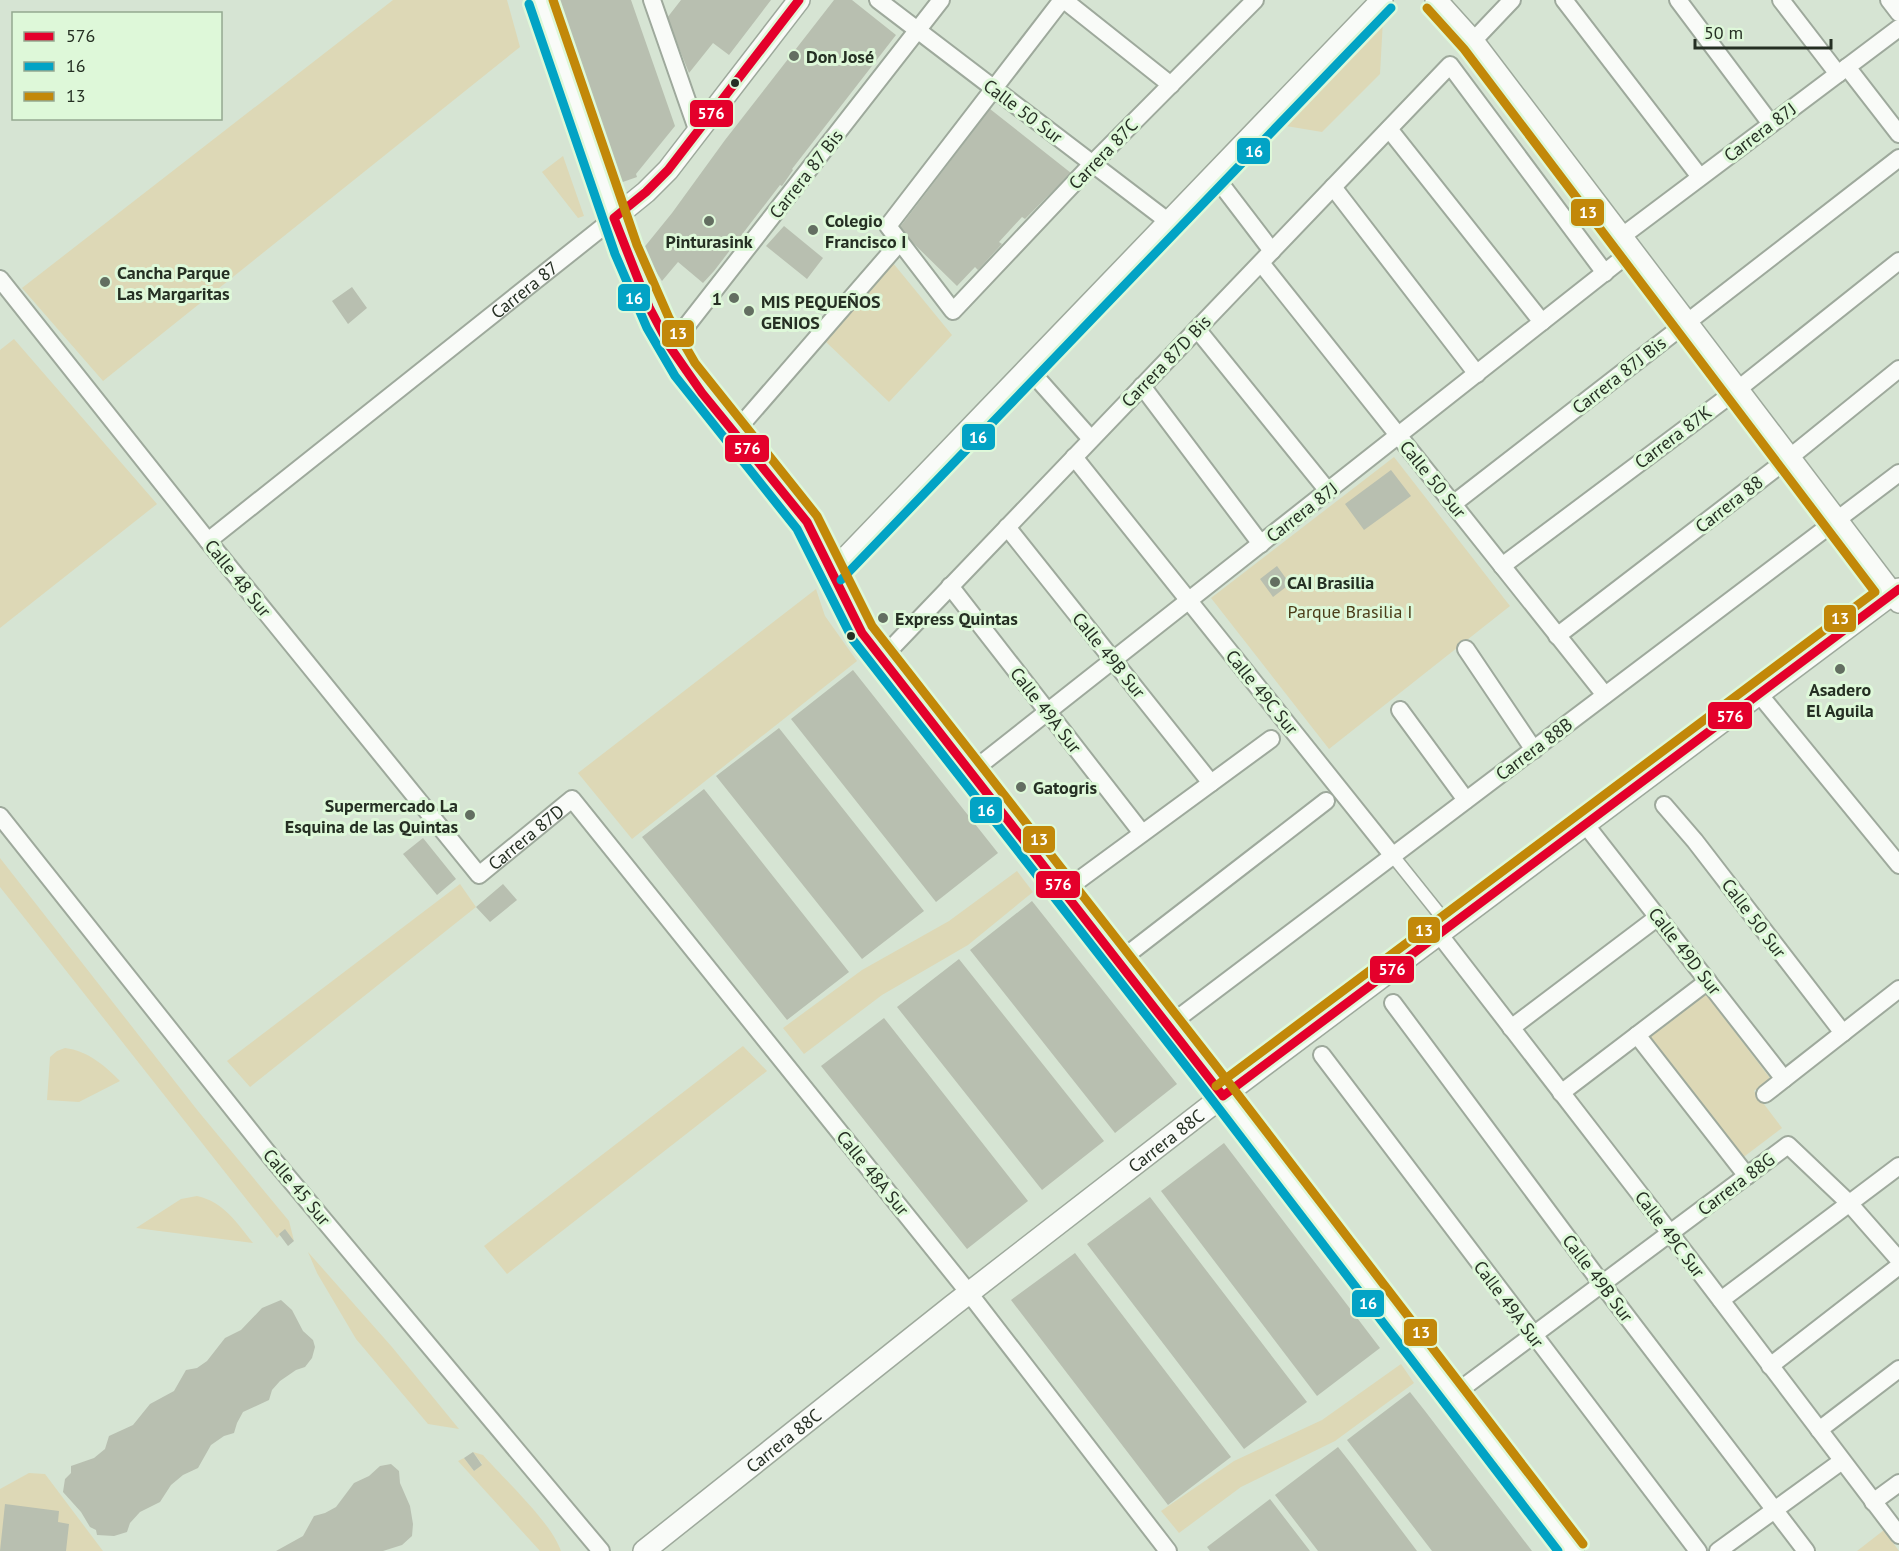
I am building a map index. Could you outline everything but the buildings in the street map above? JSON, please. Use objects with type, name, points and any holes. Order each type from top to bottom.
[{"type":"street","points":[[540,0],[614,218],[645,296],[670,347],[690,378],[807,522],[820,542],[849,612],[862,633],[1169,1025],[1573,1551]]},
{"type":"street","name":"Carrera 87","points":[[208,541],[660,180],[799,0]]},
{"type":"street","name":"Calle 50 Sur","points":[[878,0],[1168,222]]},
{"type":"street","name":"Carrera 87 Bis","points":[[670,347],[941,0]]},
{"type":"street","points":[[735,432],[900,242],[888,226],[1063,0],[1171,85]]},
{"type":"street","points":[[832,572],[1382,0]]},
{"type":"street","points":[[1436,0],[1473,41],[1836,520],[1897,595]]},
{"type":"street","points":[[1473,41],[1512,0]]},
{"type":"street","points":[[1564,0],[1700,177]]},
{"type":"street","points":[[1678,0],[1771,124]]},
{"type":"street","points":[[1781,0],[1899,134]]},
{"type":"street","points":[[1889,0],[1899,13]]},
{"type":"street","name":"Carrera 87C","points":[[900,242],[953,311],[1092,164],[1171,85],[1247,2]]},
{"type":"street","points":[[658,4],[698,132]]},
{"type":"street","name":"Carrera 87J","points":[[971,772],[1605,273],[1626,244],[1700,177],[1899,28]]},
{"type":"street","name":"Carrera 87D Bis","points":[[882,657],[1450,65],[1605,273]]},
{"type":"street","points":[[1389,129],[1542,322]]},
{"type":"street","name":"Carrera 87J Bis","points":[[1453,504],[1899,158]]},
{"type":"street","name":"Calle 50 Sur","points":[[1214,175],[1266,257],[1398,436],[1605,695]]},
{"type":"street","points":[[1333,187],[1477,374]]},
{"type":"street","name":"Carrera 87K","points":[[1502,566],[1737,390],[1899,261]]},
{"type":"street","name":"Calle 48 Sur","points":[[0,279],[208,541],[479,874]]},
{"type":"street","points":[[1197,329],[1328,491]]},
{"type":"street","points":[[1028,368],[1091,440]]},
{"type":"street","name":"Carrera 88","points":[[1557,636],[1789,458],[1899,369]]},
{"type":"street","points":[[1142,386],[1261,544]]},
{"type":"street","name":"Calle 49C Sur","points":[[1074,457],[1393,856],[1511,1028],[1670,1233],[1899,1536]]},
{"type":"street","name":"Carrera 88B","points":[[1169,1025],[1899,473]]},
{"type":"street","name":"Calle 49B Sur","points":[[1007,527],[1211,783]]},
{"type":"street","name":"Calle 49A Sur","points":[[950,586],[1142,833]]},
{"type":"street","name":"Carrera 88C","points":[[644,1551],[969,1293],[1223,1096],[1759,694],[1897,595]]},
{"type":"street","points":[[1466,649],[1533,750]]},
{"type":"street","points":[[1759,694],[1899,865]]},
{"type":"street","points":[[1400,710],[1466,800]]},
{"type":"street","points":[[1064,891],[1271,739]]},
{"type":"street","name":"Carrera 87D","points":[[479,874],[572,800]]},
{"type":"street","name":"Calle 48A Sur","points":[[572,800],[969,1293],[1168,1551]]},
{"type":"street","points":[[1119,961],[1326,801]]},
{"type":"street","name":"Calle 50 Sur","points":[[1664,805],[1695,841],[1843,1033]]},
{"type":"street","name":"Calle 45 Sur","points":[[0,816],[271,1157],[601,1551]]},
{"type":"street","name":"Calle 49D Sur","points":[[1585,824],[1784,1079]]},
{"type":"street","points":[[1511,1028],[1658,917]]},
{"type":"street","points":[[1561,1093],[1708,981]]},
{"type":"street","points":[[1765,1094],[1899,989]]},
{"type":"street","name":"Calle 49B Sur","points":[[1393,1004],[1602,1284],[1806,1551]]},
{"type":"street","points":[[1637,1035],[1747,1176]]},
{"type":"street","name":"Calle 49A Sur","points":[[1322,1055],[1698,1551]]},
{"type":"street","name":"Carrera 88G","points":[[1453,1395],[1788,1145],[1849,1203]]},
{"type":"street","points":[[1721,1300],[1899,1166]]},
{"type":"street","points":[[1849,1203],[1899,1260]]},
{"type":"street","points":[[1770,1366],[1899,1266]]},
{"type":"street","points":[[1818,1430],[1899,1369]]},
{"type":"street","points":[[1718,1551],[1842,1461]]},
{"type":"street","points":[[1873,1502],[1899,1483]]},
{"type":"green space","points":[[393,0],[507,0],[520,47],[103,381],[22,288]]},
{"type":"green space","points":[[1383,20],[1380,74],[1322,132],[1280,125]]},
{"type":"green space","points":[[563,156],[584,216],[578,218],[542,172]]},
{"type":"green space","points":[[893,263],[952,335],[889,402],[826,342]]},
{"type":"green space","points":[[14,339],[157,504],[0,628],[0,350]]},
{"type":"green space","name":"Parque Brasilia I","points":[[1394,457],[1510,606],[1329,749],[1211,598]]},
{"type":"green space","points":[[816,589],[825,616],[857,661],[632,839],[578,773]]},
{"type":"green space","points":[[0,858],[198,1111],[289,1221],[294,1241],[285,1230],[277,1238],[0,887]]},
{"type":"green space","points":[[1017,871],[1033,892],[968,945],[882,995],[804,1054],[783,1028],[862,970],[949,921]]},
{"type":"green space","points":[[460,884],[476,907],[250,1087],[227,1061]]},
{"type":"green space","points":[[1706,994],[1770,1078],[1754,1091],[1782,1128],[1741,1159],[1648,1038]]},
{"type":"green space","points":[[743,1046],[767,1071],[507,1274],[484,1246]]},
{"type":"green space","points":[[65,1048],[81,1052],[95,1060],[120,1081],[79,1102],[47,1100],[50,1057]]},
{"type":"green space","points":[[197,1196],[222,1208],[253,1243],[136,1228],[181,1199]]},
{"type":"green space","points":[[308,1252],[392,1347],[459,1429],[428,1424],[356,1339],[317,1273]]},
{"type":"green space","points":[[1401,1364],[1414,1383],[1335,1441],[1241,1487],[1179,1533],[1161,1511],[1234,1461],[1322,1420]]},
{"type":"green space","points":[[473,1452],[483,1455],[526,1502],[548,1527],[561,1551],[540,1551],[458,1461],[464,1458],[474,1471],[482,1464]]},
{"type":"green space","points":[[29,1473],[45,1474],[103,1551],[0,1551],[0,1489]]},
{"type":"green space","points":[[1884,1530],[1899,1551],[1857,1551]]},
{"type":"transit line","name":"13","points":[[553,0],[637,245],[669,318],[695,363],[817,516],[872,626],[1216,1066],[1583,1544]]},
{"type":"transit line","name":"576","points":[[614,218],[646,192],[668,170],[799,0]]},
{"type":"transit line","name":"16","points":[[529,4],[615,254],[647,328],[675,376],[797,529],[853,640],[1197,1080],[1558,1551]]},
{"type":"transit line","name":"16","points":[[841,580],[1391,8]]},
{"type":"transit line","name":"13","points":[[1216,1086],[1875,592],[1464,49],[1427,8]]},
{"type":"transit line","name":"576","points":[[614,218],[649,307],[670,347],[702,393],[807,522],[862,633],[1223,1096]]},
{"type":"transit line","name":"576","points":[[1223,1096],[1899,589]]},
{"type":"place","name":"Don José","points":[[794,56]]},
{"type":"place","name":"Pinturasink","points":[[709,221]]},
{"type":"place","name":"Colegio Francisco I","points":[[813,230]]},
{"type":"place","name":"Cancha Parque Las Margaritas","points":[[105,282]]},
{"type":"place","name":"1","points":[[734,298]]},
{"type":"place","name":"MIS PEQUEÑOS GENIOS","points":[[749,311]]},
{"type":"place","name":"CAI Brasilia","points":[[1275,582]]},
{"type":"place","name":"Express Quintas","points":[[883,618]]},
{"type":"place","name":"Asadero El Aguila","points":[[1840,669]]},
{"type":"place","name":"Gatogris","points":[[1021,787]]},
{"type":"place","name":"Supermercado La Esquina de las Quintas","points":[[470,815]]}]
